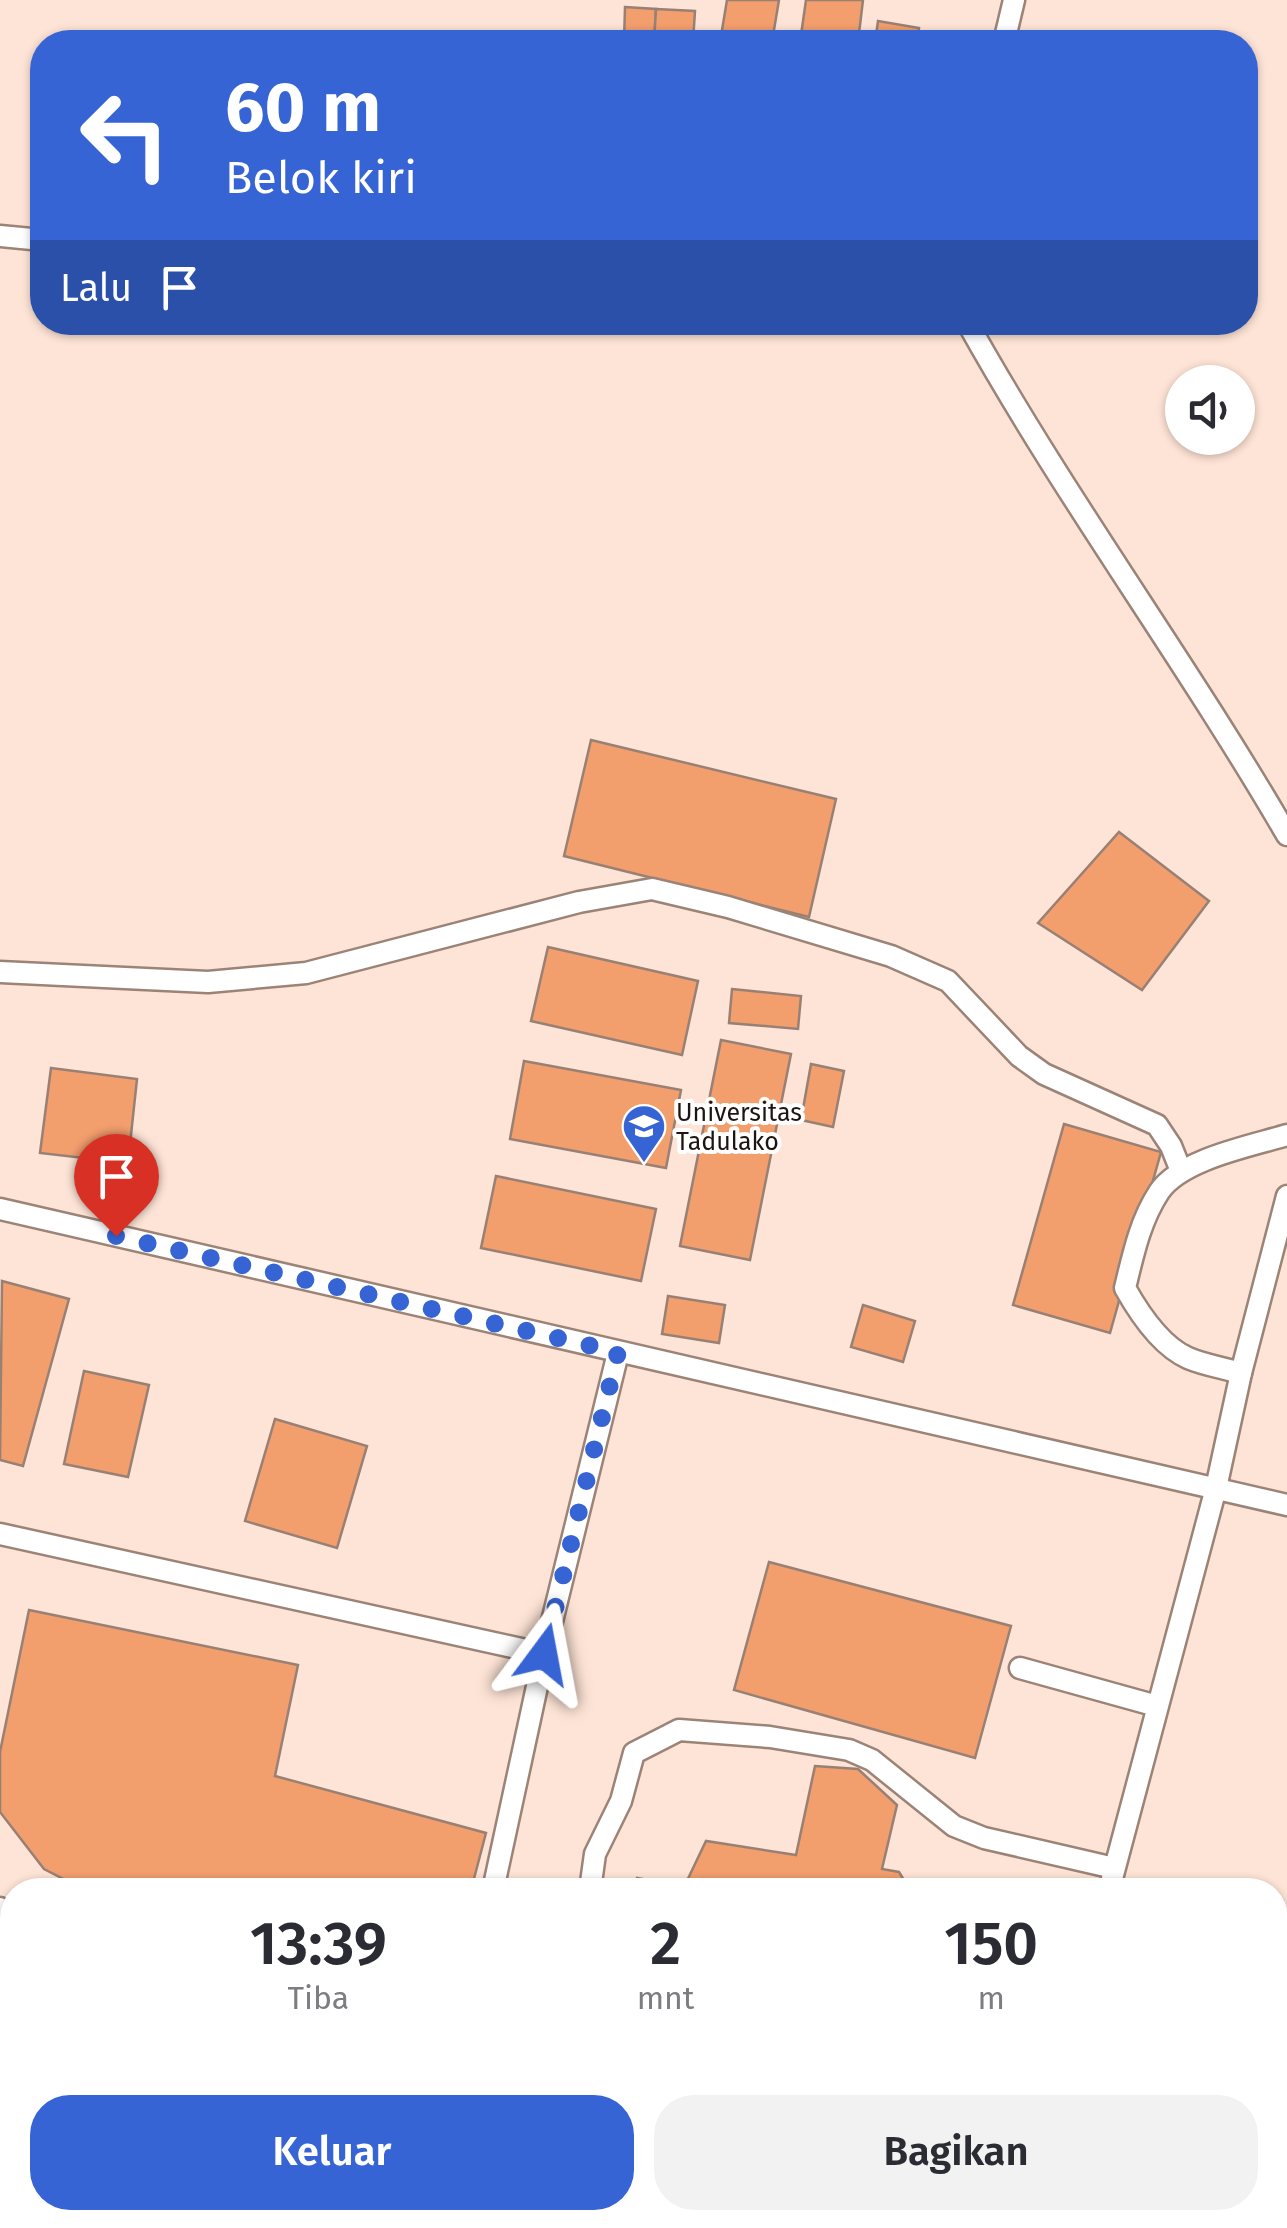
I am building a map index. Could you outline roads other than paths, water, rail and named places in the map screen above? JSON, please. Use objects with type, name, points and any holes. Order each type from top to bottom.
[{"type":"lane","points":[[1007,30],[1014,0]]},
{"type":"lane","points":[[0,236],[30,239]]},
{"type":"lane","points":[[975,335],[1143,605],[1223,725],[1287,835]]},
{"type":"lane","points":[[0,972],[208,982],[306,974],[560,906],[652,888],[891,956],[948,981],[1019,1056],[1044,1074],[1157,1125],[1181,1171]]},
{"type":"lane","points":[[1241,1373],[1186,1357],[1164,1341],[1125,1288],[1139,1231],[1160,1189],[1181,1171],[1287,1135]]},
{"type":"lane","points":[[1111,1878],[1216,1488],[1287,1196]]},
{"type":"lane","points":[[0,1209],[1287,1505]]},
{"type":"lane","points":[[496,1878],[544,1654],[618,1352]]},
{"type":"lane","points":[[0,1534],[544,1654]]},
{"type":"lane","points":[[1020,1668],[1158,1706]]},
{"type":"lane","points":[[592,1878],[595,1854],[621,1801],[634,1753],[678,1730],[848,1750],[872,1760],[954,1826],[984,1838],[1114,1868]]},
{"type":"place","name":"Universitas Tadulako","points":[[644,1164]]}]
